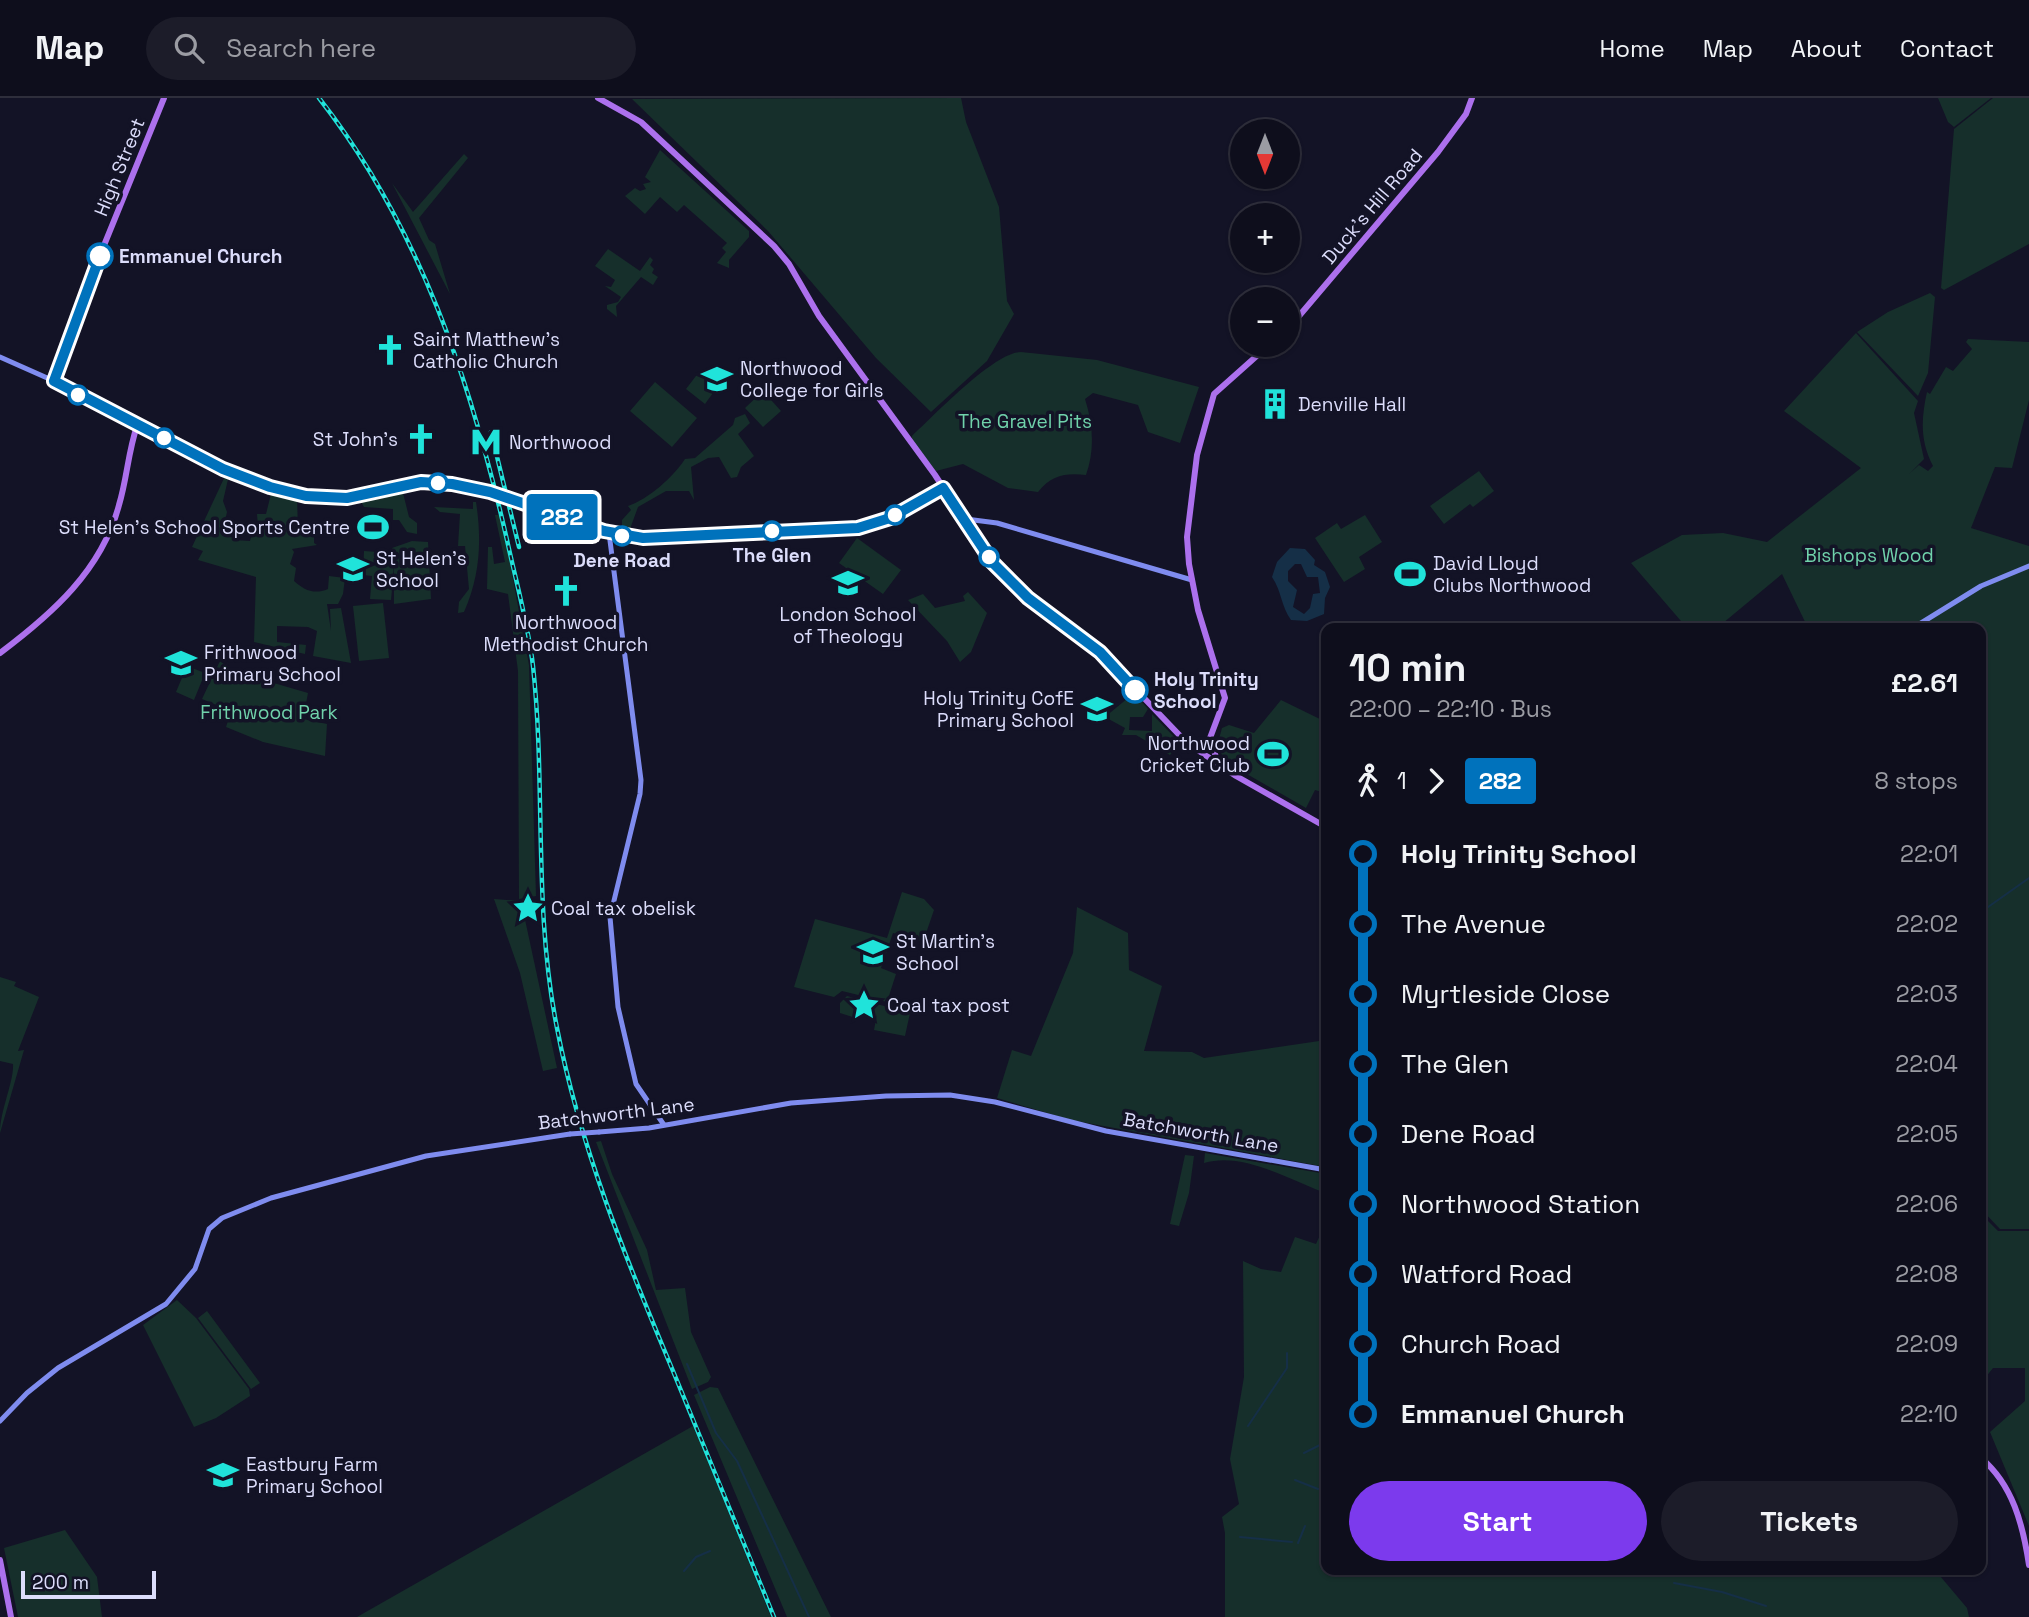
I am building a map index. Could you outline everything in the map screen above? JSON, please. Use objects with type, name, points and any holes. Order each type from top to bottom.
[{"type":"main road","name":"High Street","points":[[54,381],[164,98]]},
{"type":"main road","points":[[598,98],[641,122],[774,246],[852,365],[966,519],[992,562],[1028,598],[1100,652],[1186,742],[1321,824]]},
{"type":"main road","name":"Duck's Hill Road","points":[[1300,315],[1438,152],[1466,114],[1472,98]]},
{"type":"main road","points":[[1204,754],[1225,704],[1224,692],[1198,610],[1192,580],[1187,537],[1191,495],[1197,455],[1214,394],[1256,357]]},
{"type":"main road","points":[[0,653],[78,584],[102,551],[119,507],[137,426],[54,381]]},
{"type":"main road","points":[[1212,738],[1217,763]]},
{"type":"main road","points":[[1986,1463],[1997,1474],[2010,1495],[2022,1528],[2029,1564]]},
{"type":"main road","points":[[0,1560],[11,1617]]},
{"type":"street","points":[[0,357],[54,381]]},
{"type":"street","points":[[137,426],[223,469],[270,487],[306,496],[347,498],[426,482],[493,492],[609,533],[643,538],[858,528],[890,518],[943,488]]},
{"type":"street","points":[[966,519],[997,523],[1192,580]]},
{"type":"street","points":[[609,533],[640,794],[612,905],[611,929],[619,1017],[636,1084],[664,1125]]},
{"type":"street","points":[[1921,623],[1981,586],[2029,566]]},
{"type":"street","name":"Batchworth Lane","points":[[0,1421],[27,1392],[58,1368],[166,1304],[191,1276],[207,1233],[222,1218],[271,1198],[426,1156],[570,1134],[664,1125],[791,1103],[886,1096],[950,1095],[995,1102],[1106,1131],[1321,1169]]},
{"type":"green space","points":[[961,98],[966,122],[999,207],[1007,301],[1014,314],[987,361],[931,412],[876,358],[768,231],[632,99]]},
{"type":"green space","points":[[1938,98],[1991,98],[1954,127],[1948,122]]},
{"type":"green space","points":[[1993,98],[2029,98],[2029,244],[1944,290],[1941,288],[1954,129]]},
{"type":"green space","points":[[660,150],[749,231],[749,237],[729,260],[729,268],[717,263],[726,252],[722,248],[727,243],[684,205],[677,212],[660,197],[645,214],[625,196],[635,188],[640,191],[646,189],[643,184],[651,182],[645,177]]},
{"type":"green space","points":[[464,154],[468,158],[419,218],[429,240],[435,244],[450,294],[392,183],[413,212]]},
{"type":"green space","points":[[608,249],[640,271],[650,257],[653,260],[650,265],[654,269],[652,273],[658,277],[653,285],[641,277],[616,306],[617,317],[607,309],[607,305],[618,302],[621,297],[605,286],[611,287],[615,280],[595,266]]},
{"type":"green space","points":[[1930,293],[1935,297],[1928,373],[1918,396],[1857,332],[1888,312]]},
{"type":"green space","name":"Bishops Wood","points":[[1856,333],[1918,401],[1914,413],[1924,459],[1909,474],[1919,465],[1928,471],[1933,466],[1923,430],[1927,392],[1930,394],[1946,367],[1953,371],[1972,349],[1966,342],[1968,339],[2029,342],[2029,400],[2012,468],[1995,467],[1971,528],[2029,546],[2029,1229],[2000,1229],[1986,1214],[1986,623],[1806,623],[1782,574],[1723,623],[1683,623],[1631,563],[1682,535],[1723,533],[1767,542],[1861,468],[1784,411]]},
{"type":"green space","name":"The Gravel Pits","points":[[1021,352],[1097,360],[1199,387],[1180,443],[1148,432],[1138,405],[1093,393],[1085,399],[1092,437],[1086,475],[1059,476],[1038,492],[1008,488],[963,464],[936,471],[912,441],[912,436],[981,373],[1009,355]]},
{"type":"green space","points":[[699,372],[718,386],[705,404],[686,389]]},
{"type":"green space","points":[[655,382],[697,418],[672,447],[630,411]]},
{"type":"green space","points":[[763,391],[781,411],[763,427],[745,408]]},
{"type":"green space","points":[[745,414],[750,423],[738,434],[754,456],[741,467],[737,477],[731,478],[719,457],[708,458],[691,467],[694,500],[689,491],[666,491],[638,507],[630,529],[622,529],[622,520],[631,510],[628,506],[652,493],[685,459],[695,458],[733,425],[735,418]]},
{"type":"green space","points":[[1479,471],[1494,491],[1473,507],[1470,504],[1444,524],[1430,506]]},
{"type":"green space","points":[[226,474],[229,475],[223,501],[227,512],[224,525],[234,540],[250,541],[253,529],[258,526],[257,514],[266,514],[272,490],[297,497],[298,530],[314,531],[314,543],[317,545],[292,549],[294,552],[290,564],[296,568],[294,581],[305,589],[318,592],[328,589],[329,576],[345,578],[343,594],[338,604],[327,604],[331,631],[330,609],[341,608],[351,663],[313,656],[317,631],[308,627],[277,626],[277,642],[306,645],[305,654],[254,642],[256,577],[198,560],[203,551],[192,547]]},
{"type":"green space","points":[[402,489],[409,517],[417,523],[417,534],[407,532],[399,520],[393,520],[393,509],[364,507],[359,498]]},
{"type":"green space","points":[[473,502],[476,502],[478,516],[478,558],[469,599],[464,612],[458,613],[459,602],[469,589],[465,546],[458,546],[460,514],[440,512],[434,507],[473,509]]},
{"type":"green space","points":[[495,515],[501,515],[529,665],[536,896],[519,899],[518,671],[508,594],[487,589],[488,547],[492,547],[494,564],[505,562]]},
{"type":"green space","points":[[1365,515],[1382,542],[1359,557],[1365,569],[1344,582],[1315,538],[1337,523],[1341,529]]},
{"type":"green space","points":[[857,538],[901,570],[883,594],[839,563]]},
{"type":"green space","points":[[412,541],[428,542],[431,599],[394,604],[394,562],[393,577],[388,577],[393,578],[391,600],[370,599],[372,576],[363,575],[364,551],[391,553],[394,556],[392,548]]},
{"type":"green space","points":[[968,592],[987,613],[971,652],[960,662],[947,641],[908,600],[923,594],[935,608],[965,601],[963,596]]},
{"type":"green space","points":[[383,603],[389,658],[359,661],[353,606]]},
{"type":"green space","name":"Frithwood Park","points":[[220,661],[233,671],[308,693],[303,719],[327,724],[325,756],[263,742],[226,727],[231,711],[202,699]]},
{"type":"green space","points":[[187,666],[205,673],[194,700],[176,692]]},
{"type":"green space","points":[[1134,693],[1148,709],[1143,717],[1130,717],[1129,730],[1152,731],[1152,714],[1180,743],[1170,755],[1136,735],[1122,735],[1125,728],[1105,717]]},
{"type":"green space","name":"Northwood Cricket Club","points":[[1281,700],[1321,720],[1321,792],[1315,790],[1306,808],[1226,762],[1217,746],[1222,728],[1229,725],[1254,733]]},
{"type":"green space","points":[[902,892],[924,899],[934,910],[923,942],[893,933],[881,968],[896,974],[887,1002],[842,991],[834,997],[794,987],[815,919],[887,938]]},
{"type":"green space","points":[[494,899],[521,901],[557,1068],[543,1071],[520,973]]},
{"type":"green space","points":[[1077,907],[1128,933],[1129,970],[1162,986],[1144,1051],[1192,1052],[1204,1058],[1321,1041],[1321,1166],[1071,1120],[997,1098],[1012,1050],[1031,1056],[1073,953]]},
{"type":"green space","points":[[0,977],[16,982],[14,986],[39,997],[18,1051],[24,1050],[0,1133],[13,1064],[0,1061]]},
{"type":"green space","points":[[847,996],[910,1013],[905,1036],[874,1030],[877,1014],[875,1020],[872,1019],[871,1012],[859,1013],[859,1019],[840,1013],[840,1003]]},
{"type":"green space","points":[[601,1141],[612,1174],[647,1250],[656,1290],[685,1288],[691,1332],[711,1377],[708,1382],[692,1389],[596,1142]]},
{"type":"green space","points":[[1205,1153],[1321,1173],[1321,1191],[1250,1164],[1219,1160],[1204,1163]]},
{"type":"green space","points":[[1185,1155],[1194,1156],[1189,1193],[1179,1226],[1170,1224]]},
{"type":"green space","points":[[1986,1219],[1998,1231],[2029,1231],[2029,1526],[1990,1432],[2025,1401],[2025,1368],[1993,1368],[1986,1377]]},
{"type":"green space","points":[[1321,1233],[1321,1575],[1939,1575],[1967,1608],[1969,1617],[1225,1617],[1225,1533],[1222,1517],[1239,1504],[1230,1459],[1244,1377],[1243,1261],[1261,1269],[1281,1272],[1295,1237],[1316,1244]]},
{"type":"green space","points":[[177,1300],[196,1318],[249,1389],[250,1396],[216,1418],[194,1427],[143,1325]]},
{"type":"green space","points":[[207,1311],[260,1383],[251,1389],[198,1318]]},
{"type":"green space","points":[[710,1387],[718,1388],[831,1617],[787,1617],[694,1395]]},
{"type":"green space","points":[[693,1426],[771,1617],[357,1617]]},
{"type":"green space","points":[[65,1530],[97,1577],[102,1617],[18,1617],[4,1548]]},
{"type":"water","points":[[1290,548],[1305,549],[1315,560],[1314,565],[1325,572],[1330,587],[1325,598],[1324,614],[1307,621],[1291,620],[1272,577],[1277,562]],"holes":[[[1295,564],[1301,564],[1307,577],[1318,577],[1320,593],[1313,594],[1310,608],[1304,614],[1293,607],[1297,590],[1288,581],[1288,571]]]},
{"type":"waterway","points":[[1986,908],[2029,878]]},
{"type":"waterway","points":[[1248,1426],[1287,1368],[1287,1353]]},
{"type":"waterway","points":[[687,1364],[716,1433],[737,1461],[809,1617]]},
{"type":"waterway","points":[[1304,1453],[1321,1444]]},
{"type":"waterway","points":[[1295,1480],[1318,1489]]},
{"type":"waterway","points":[[1298,1543],[1305,1526]]},
{"type":"waterway","points":[[1240,1537],[1292,1542]]},
{"type":"waterway","points":[[684,1571],[696,1557],[710,1551]]},
{"type":"waterway","points":[[1674,1583],[1722,1592],[1766,1606]]},
{"type":"railway","points":[[319,98],[355,148],[386,199],[413,253],[437,308],[477,422],[531,650],[537,711],[545,938],[557,1028],[567,1072],[591,1159],[622,1245],[774,1617]]},
{"type":"railway","points":[[491,432],[519,547]]},
{"type":"bus line","name":"282","points":[[100,256],[54,373],[54,381],[223,469],[270,487],[320,497],[347,498],[421,482],[471,486],[583,525],[643,538],[858,528],[890,518],[943,488],[992,562],[1028,598],[1100,652],[1135,690]]},
{"type":"place","name":"Emmanuel Church","points":[[100,256]]},
{"type":"place","name":"Saint Matthew's Catholic Church","points":[[390,350]]},
{"type":"place","name":"Northwood College for Girls","points":[[717,379]]},
{"type":"place","name":"Denville Hall","points":[[1275,404]]},
{"type":"place","name":"St John's","points":[[421,439]]},
{"type":"place","name":"Northwood","points":[[486,442]]},
{"type":"place","name":"St Helen's School Sports Centre","points":[[373,527]]},
{"type":"place","name":"The Glen","points":[[772,531]]},
{"type":"place","name":"Dene Road","points":[[622,536]]},
{"type":"place","name":"St Helen's School","points":[[353,569]]},
{"type":"place","name":"David Lloyd Clubs Northwood","points":[[1410,574]]},
{"type":"place","name":"London School of Theology","points":[[848,583]]},
{"type":"place","name":"Northwood Methodist Church","points":[[566,591]]},
{"type":"place","name":"Frithwood Primary School","points":[[181,663]]},
{"type":"place","name":"Holy Trinity School","points":[[1135,690]]},
{"type":"place","name":"Holy Trinity CofE Primary School","points":[[1097,709]]},
{"type":"place","name":"Northwood Cricket Club","points":[[1273,754]]},
{"type":"place","name":"Coal tax obelisk","points":[[528,908]]},
{"type":"place","name":"St Martin's School","points":[[873,952]]},
{"type":"place","name":"Coal tax post","points":[[864,1005]]},
{"type":"place","name":"Eastbury Farm Primary School","points":[[223,1475]]}]
